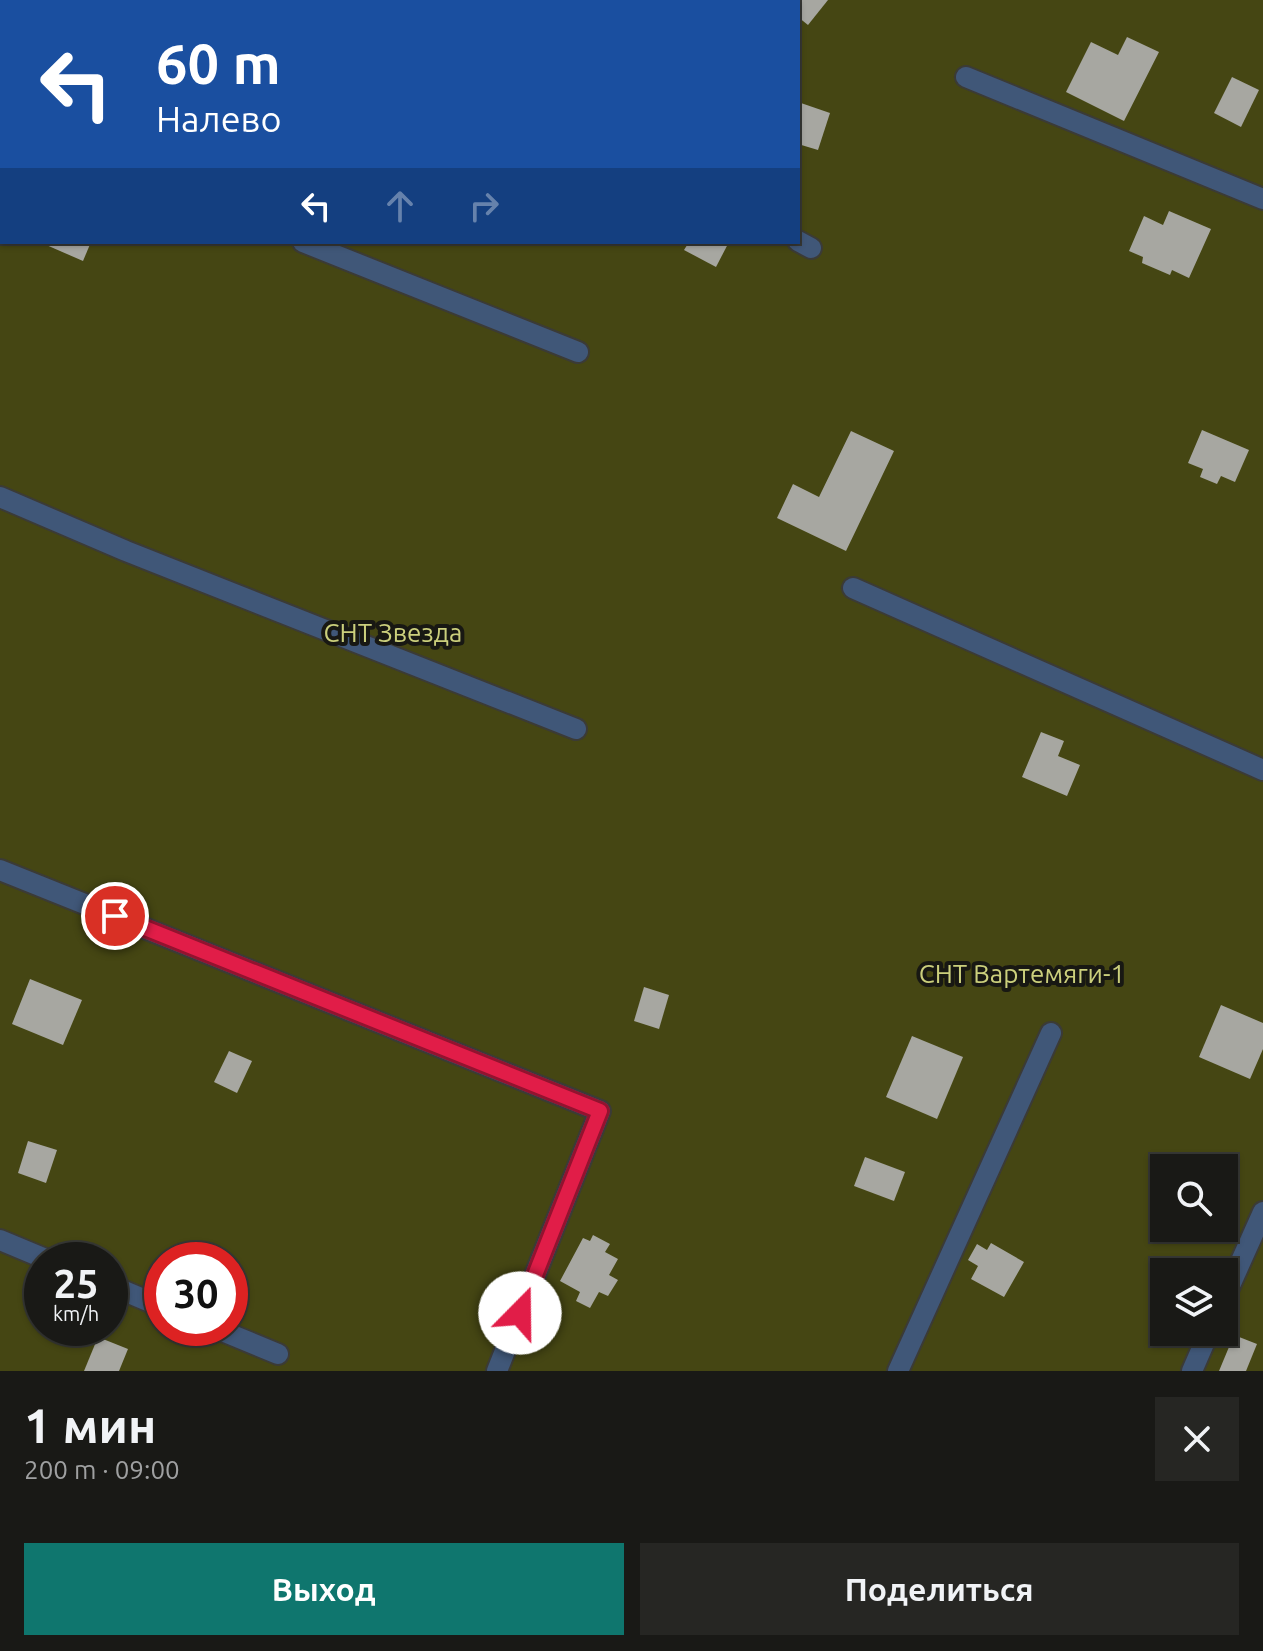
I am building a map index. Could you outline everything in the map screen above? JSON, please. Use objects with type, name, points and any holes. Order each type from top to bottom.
[{"type":"street","points":[[966,77],[1263,199]]},
{"type":"street","points":[[308,244],[578,352]]},
{"type":"street","points":[[0,497],[126,551],[576,729]]},
{"type":"street","points":[[853,588],[1263,770]]},
{"type":"street","points":[[0,870],[600,1111],[497,1371]]},
{"type":"street","points":[[898,1371],[1051,1033]]},
{"type":"street","points":[[1238,1268],[1263,1212]]},
{"type":"street","points":[[0,1240],[24,1250]]},
{"type":"street","points":[[248,1342],[278,1354]]},
{"type":"street","points":[[1192,1371],[1203,1346]]},
{"type":"green space","points":[[800,0],[1263,0],[1263,1371],[0,1371],[0,244],[800,244]]},
{"type":"building","points":[[800,0],[828,0],[808,25],[800,19]]},
{"type":"building","points":[[1127,37],[1159,52],[1124,121],[1066,92],[1091,42],[1118,55]]},
{"type":"building","points":[[1232,77],[1259,90],[1241,127],[1214,113]]},
{"type":"building","points":[[800,103],[830,113],[818,150],[800,145]]},
{"type":"building","points":[[1169,211],[1211,229],[1189,278],[1172,270],[1170,275],[1142,263],[1143,257],[1129,251],[1144,216],[1163,225]]},
{"type":"building","points":[[44,244],[90,244],[83,261]]},
{"type":"building","points":[[688,244],[728,244],[716,267],[684,250]]},
{"type":"building","points":[[1202,430],[1249,450],[1235,482],[1221,476],[1217,484],[1200,477],[1203,469],[1188,463]]},
{"type":"building","points":[[851,431],[894,451],[846,551],[777,518],[793,484],[819,497]]},
{"type":"building","points":[[1041,732],[1064,741],[1058,756],[1080,765],[1067,796],[1022,777]]},
{"type":"building","points":[[30,979],[82,1000],[63,1045],[12,1024]]},
{"type":"building","points":[[644,987],[669,995],[659,1029],[634,1021]]},
{"type":"building","points":[[1221,1005],[1263,1023],[1263,1049],[1250,1079],[1199,1057]]},
{"type":"building","points":[[912,1036],[963,1057],[937,1119],[886,1097]]},
{"type":"building","points":[[229,1051],[252,1061],[237,1093],[214,1082]]},
{"type":"building","points":[[28,1141],[57,1150],[46,1183],[18,1173]]},
{"type":"building","points":[[865,1157],[905,1172],[894,1201],[854,1186]]},
{"type":"building","points":[[593,1235],[610,1244],[605,1252],[618,1259],[609,1275],[618,1280],[608,1296],[599,1292],[590,1308],[576,1301],[580,1292],[560,1281],[583,1238],[590,1241]]},
{"type":"building","points":[[991,1243],[1024,1262],[1004,1297],[971,1279],[978,1266],[968,1260],[977,1244],[987,1250]]},
{"type":"building","points":[[1238,1337],[1257,1344],[1246,1371],[1219,1371],[1229,1346],[1238,1346]]},
{"type":"building","points":[[94,1346],[128,1349],[119,1371],[84,1371]]},
{"type":"route","points":[[115,916],[600,1111],[520,1313]]},
{"type":"park label","name":"СНТ Звезда","points":[[393,633]]},
{"type":"park label","name":"СНТ Вартемяги-1","points":[[1022,974]]}]
